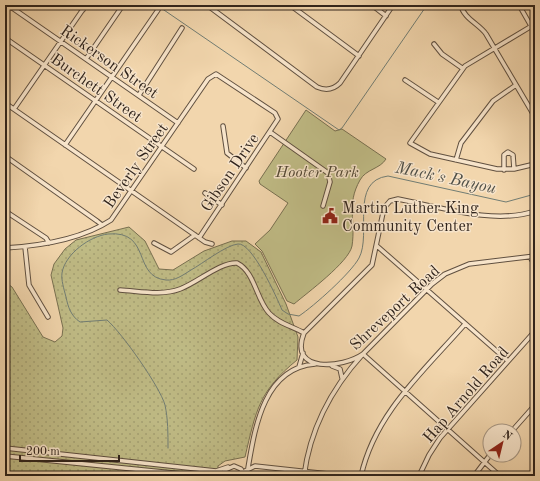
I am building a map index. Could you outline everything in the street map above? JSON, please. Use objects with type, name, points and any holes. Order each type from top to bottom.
[{"type":"street","name":"Rickerson Street","points":[[8,5],[178,123]]},
{"type":"street","points":[[76,5],[83,10]]},
{"type":"street","points":[[14,109],[86,5]]},
{"type":"street","points":[[86,59],[123,5]]},
{"type":"street","points":[[207,5],[317,87],[330,89],[337,85],[393,5]]},
{"type":"street","points":[[290,5],[358,56]]},
{"type":"street","points":[[372,5],[386,16]]},
{"type":"street","points":[[462,5],[464,12],[482,28],[535,117]]},
{"type":"street","points":[[519,5],[531,26]]},
{"type":"street","points":[[66,145],[158,10]]},
{"type":"street","points":[[535,24],[494,47],[462,68],[410,143],[430,154],[504,170],[535,164]]},
{"type":"street","points":[[139,95],[182,28]]},
{"type":"street","name":"Burchett Street","points":[[5,38],[194,169]]},
{"type":"street","points":[[434,44],[442,54],[462,68]]},
{"type":"street","name":"Beverly Street","points":[[5,248],[25,247],[49,243],[102,225],[113,218],[209,77],[214,74],[218,74],[275,113],[278,118]]},
{"type":"street","points":[[406,80],[438,102]]},
{"type":"street","points":[[456,160],[461,143],[493,101],[516,85]]},
{"type":"street","points":[[5,103],[199,238],[212,244]]},
{"type":"street","name":"Gibson Drive","points":[[199,238],[278,118]]},
{"type":"street","points":[[223,126],[227,153],[246,168]]},
{"type":"street","points":[[270,132],[328,173],[330,182],[323,206]]},
{"type":"street","points":[[504,170],[504,155],[508,152],[513,155],[514,169]]},
{"type":"street","points":[[5,156],[102,225]]},
{"type":"street","points":[[205,193],[222,204]]},
{"type":"street","points":[[298,367],[303,356],[302,341],[304,333],[368,271],[373,262],[384,208],[389,202],[395,199],[494,216],[512,216],[535,211]]},
{"type":"street","points":[[5,211],[43,236],[49,243]]},
{"type":"street","points":[[154,243],[170,252],[195,235]]},
{"type":"street","points":[[377,246],[508,361]]},
{"type":"street","points":[[25,247],[28,285],[48,316]]},
{"type":"street","name":"Shreveport Road","points":[[248,468],[254,435],[266,400],[280,378],[298,367],[316,364],[329,365],[350,362],[363,354],[427,290],[446,274],[469,264],[535,256]]},
{"type":"street","points":[[530,257],[535,265]]},
{"type":"street","points":[[120,290],[161,292],[180,289],[228,265],[237,263],[246,270],[257,295],[268,312],[278,321],[304,333]]},
{"type":"street","points":[[361,476],[365,459],[375,435],[385,418],[405,392],[465,324]]},
{"type":"street","name":"Hap Arnold Road","points":[[420,476],[429,455],[447,430],[535,331]]},
{"type":"street","name":"Shreveport Road","points":[[302,350],[308,360],[316,364]]},
{"type":"street","points":[[304,476],[310,443],[320,419],[341,380],[363,354],[482,460]]},
{"type":"street","points":[[329,365],[340,369],[341,380]]},
{"type":"street","points":[[519,423],[535,405]]},
{"type":"street","points":[[5,448],[216,471],[228,467],[237,467],[244,474],[248,468],[255,466],[347,476]]},
{"type":"street","points":[[5,456],[203,476]]},
{"type":"street","points":[[474,476],[483,463]]},
{"type":"street","points":[[485,463],[500,476]]},
{"type":"street","points":[[222,476],[228,467]]},
{"type":"green space","name":"Hooter Park","points":[[306,110],[335,131],[342,129],[386,159],[380,165],[363,176],[356,189],[352,205],[353,237],[352,246],[349,253],[327,277],[294,304],[287,301],[262,251],[255,244],[270,230],[288,203],[260,184],[259,181]]},
{"type":"green space","points":[[129,227],[145,241],[159,269],[173,270],[204,251],[232,241],[246,241],[261,252],[286,304],[298,337],[297,360],[274,382],[261,402],[252,426],[245,457],[225,461],[218,466],[218,476],[5,476],[5,282],[12,287],[43,337],[55,342],[62,336],[63,328],[51,275],[54,264],[65,249],[76,240]]},
{"type":"waterway","points":[[161,8],[339,130],[342,128],[427,5]]},
{"type":"waterway","name":"Mack's Bayou","points":[[168,448],[165,405],[156,386],[140,361],[122,336],[107,320],[80,322],[74,317],[69,308],[63,285],[62,273],[68,259],[86,242],[101,235],[108,234],[122,235],[131,239],[137,246],[149,271],[156,277],[166,280],[173,280],[182,276],[214,255],[233,245],[238,244],[244,246],[257,261],[282,310],[288,314],[299,316],[332,289],[359,258],[364,236],[365,198],[369,188],[376,180],[388,176],[506,202],[535,194]]},
{"type":"place","name":"Martin Luther King Community Center","points":[[330,216]]}]
